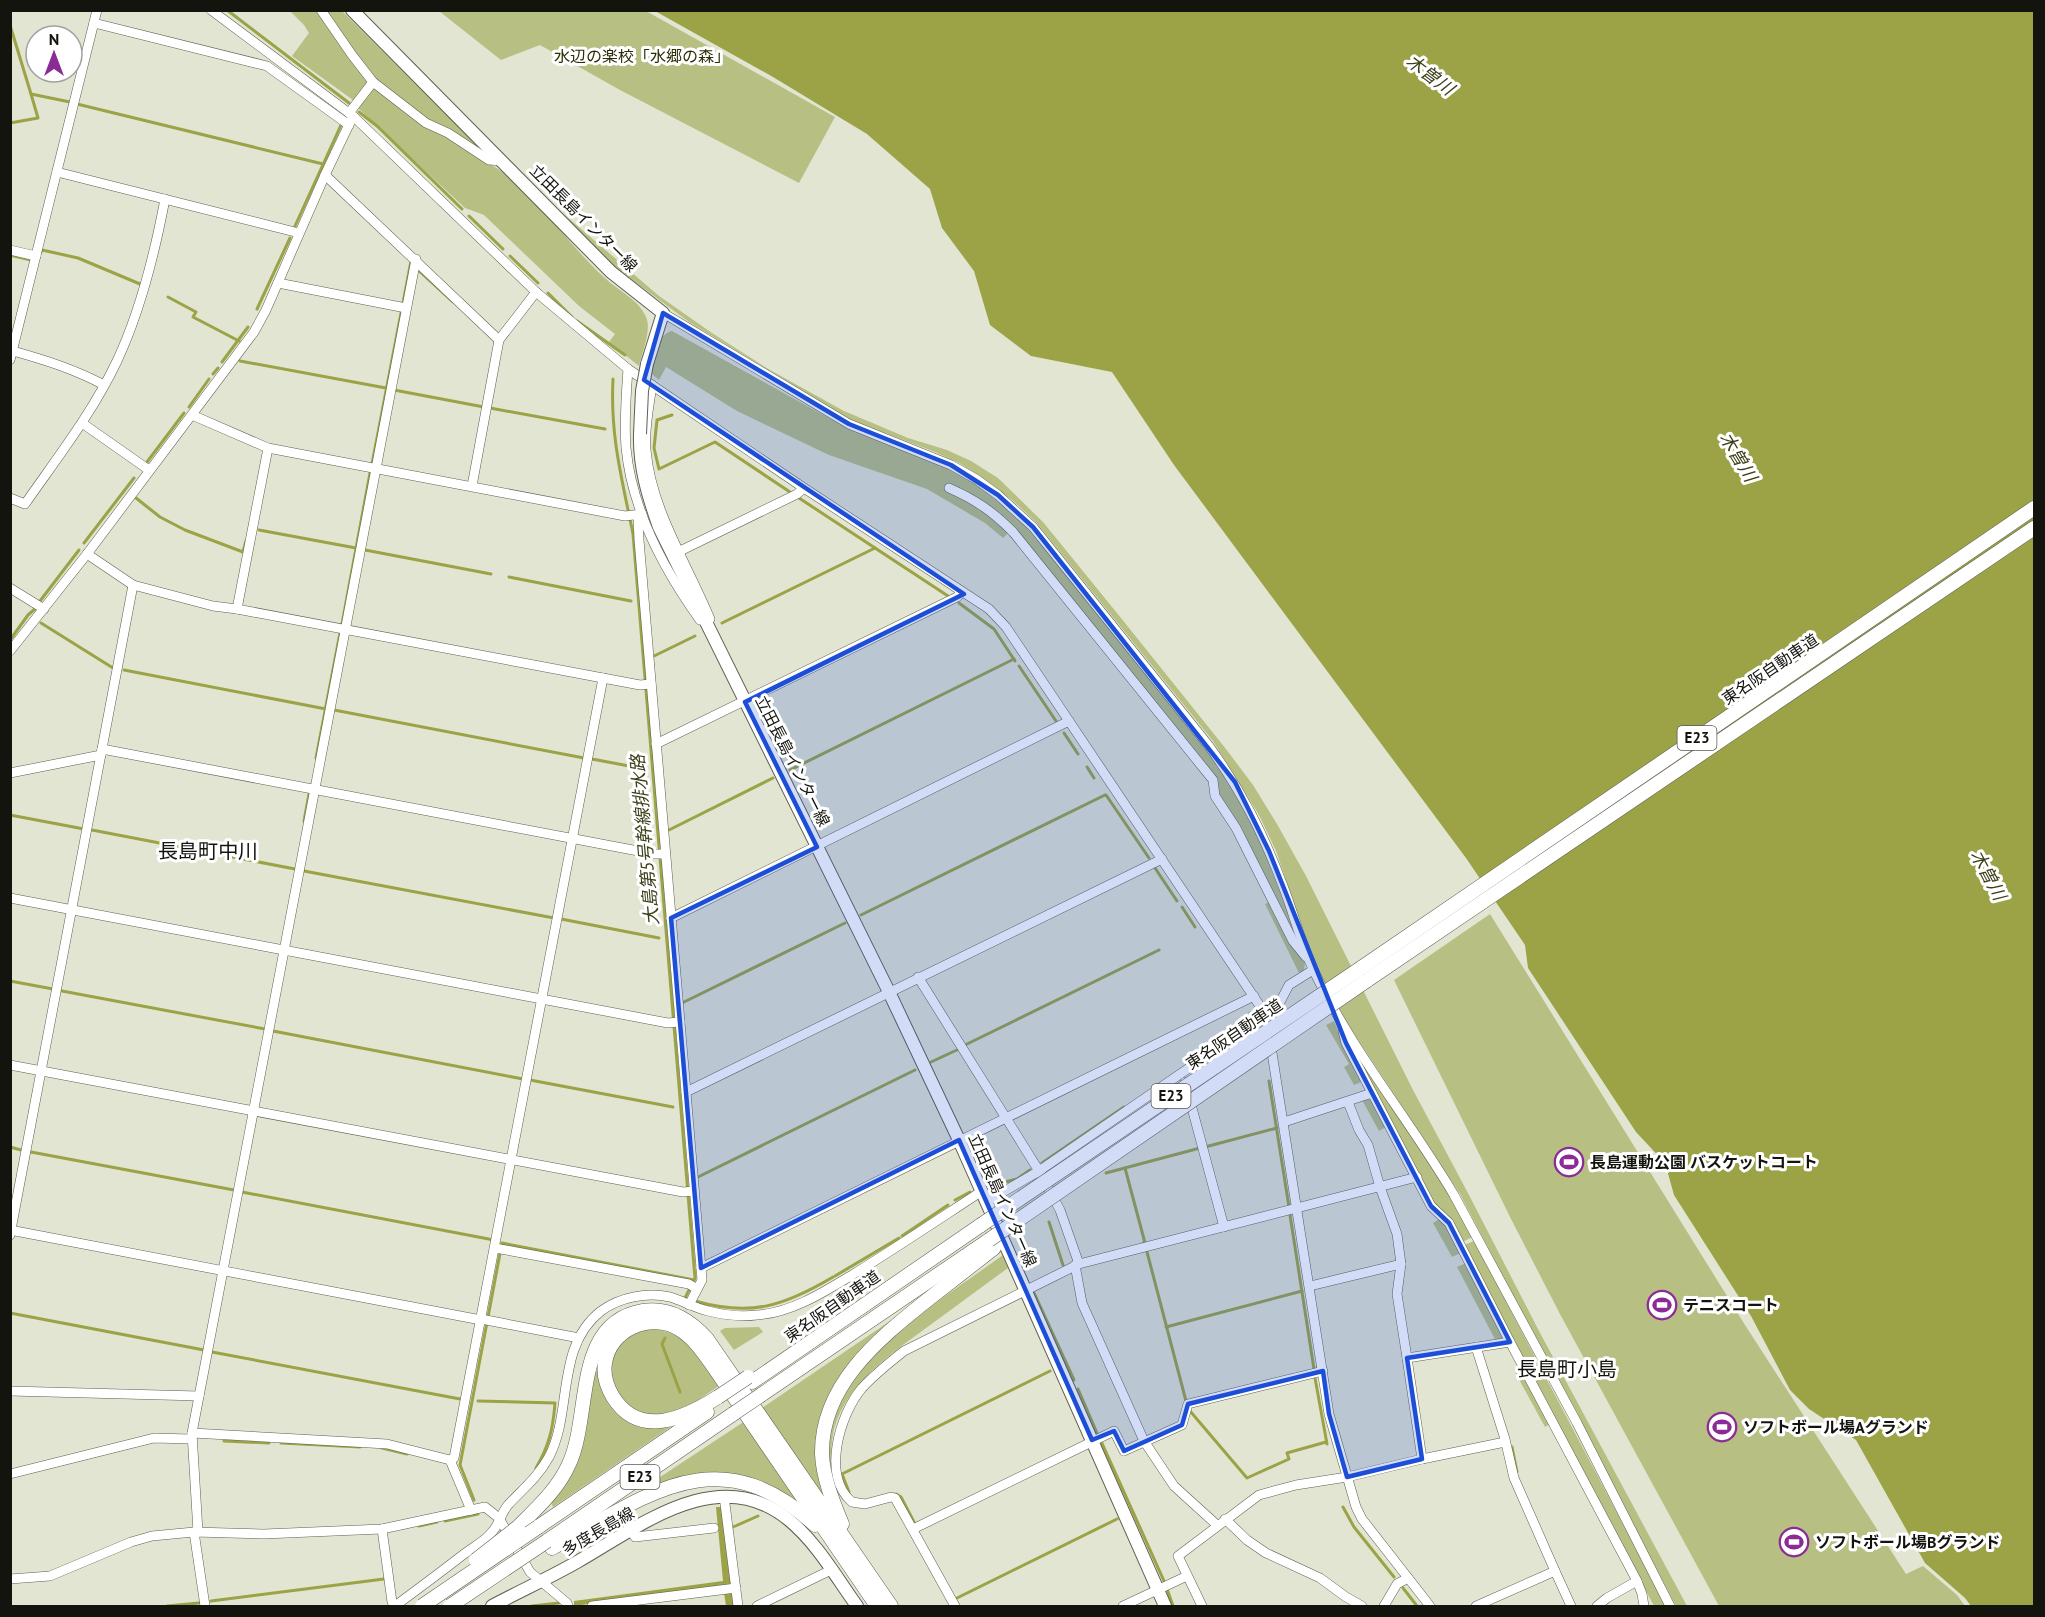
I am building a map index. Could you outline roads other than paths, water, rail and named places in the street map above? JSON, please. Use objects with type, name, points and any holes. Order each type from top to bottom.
[{"type":"highway","name":"東名阪自動車道","points":[[720,1399],[874,1294],[904,1277],[981,1225],[2034,508]]},
{"type":"highway","name":"東名阪自動車道","points":[[450,1606],[550,1544],[733,1414],[991,1244],[1250,1059],[2034,528]]},
{"type":"highway","points":[[846,1551],[824,1473],[822,1455],[826,1423],[838,1392],[859,1361],[893,1327],[991,1244]]},
{"type":"highway","points":[[414,1606],[518,1527],[549,1495],[561,1480],[570,1463],[581,1425],[589,1368],[602,1336],[623,1317],[651,1310],[673,1313],[686,1319],[707,1339],[846,1551],[877,1606]]},
{"type":"highway","points":[[720,1399],[673,1419],[652,1421],[635,1416],[620,1407],[607,1386],[604,1370],[608,1351],[620,1335],[640,1324],[649,1322],[668,1324],[687,1335],[713,1365],[846,1551],[891,1606]]},
{"type":"highway","name":"E23","points":[[422,1606],[720,1399]]},
{"type":"highway","points":[[460,1606],[550,1544],[655,1493],[692,1481],[724,1479],[759,1486],[776,1494],[846,1551]]},
{"type":"main road","name":"立田長島インター線","points":[[352,10],[611,272],[663,313],[647,364],[642,392],[640,434],[641,465],[645,489],[659,527],[889,992],[959,1140],[1165,1606]]},
{"type":"main road","name":"多度長島線","points":[[492,1606],[542,1582],[671,1508],[700,1499],[723,1496],[762,1504],[788,1519],[802,1533],[857,1606]]},
{"type":"street","points":[[97,10],[13,339],[12,356],[61,364],[104,385]]},
{"type":"street","points":[[211,10],[350,118],[536,292],[628,369],[989,609],[1006,627],[1266,1015],[1329,1414],[1356,1507],[1362,1519],[1430,1606]]},
{"type":"street","points":[[321,10],[351,55],[373,82],[426,123],[448,133],[489,160],[503,161]]},
{"type":"street","points":[[94,23],[267,66],[350,118]]},
{"type":"street","points":[[10,651],[87,554],[254,332],[278,283],[350,118],[373,82]]},
{"type":"street","points":[[57,172],[299,233]]},
{"type":"street","points":[[325,175],[499,340]]},
{"type":"street","points":[[10,498],[25,504],[82,423],[104,385],[124,346],[156,245],[165,199]]},
{"type":"street","points":[[10,250],[36,256]]},
{"type":"street","points":[[206,1606],[196,1532],[191,1436],[416,259]]},
{"type":"street","points":[[278,283],[406,308]]},
{"type":"street","points":[[472,486],[499,340],[536,292]]},
{"type":"street","points":[[663,313],[849,424],[930,455],[976,479],[1033,527],[1209,746],[1234,782],[1254,817],[1312,965],[1340,1022],[1437,1165],[1454,1195],[1582,1433],[1670,1606]]},
{"type":"street","points":[[628,369],[625,413],[627,449],[635,490],[647,684],[656,744],[661,854],[671,918],[675,1023],[686,1092],[690,1191],[702,1280],[694,1287],[689,1305]]},
{"type":"street","points":[[652,386],[646,449],[650,475],[663,516],[713,625],[715,640]]},
{"type":"street","points":[[192,415],[268,448],[635,515],[686,600],[715,640]]},
{"type":"street","points":[[82,423],[149,470]]},
{"type":"street","points":[[237,609],[268,448]]},
{"type":"street","points":[[680,551],[797,494],[804,488]]},
{"type":"street","points":[[949,488],[974,499],[1013,532],[1213,780],[1215,796],[1236,828],[1293,941],[1312,965]]},
{"type":"street","points":[[87,554],[133,585],[213,606],[603,678],[647,684]]},
{"type":"street","points":[[133,585],[11,1231],[579,1338]]},
{"type":"street","points":[[10,588],[44,609]]},
{"type":"street","points":[[656,744],[957,597],[962,592]]},
{"type":"street","points":[[450,1460],[454,1458],[499,1248],[511,1160],[603,678]]},
{"type":"street","points":[[671,918],[1069,721]]},
{"type":"street","points":[[10,772],[102,752],[661,854]]},
{"type":"street","points":[[686,1092],[1162,859]]},
{"type":"street","points":[[10,898],[675,1023]]},
{"type":"street","points":[[382,1529],[392,1602],[395,1606],[494,1532],[507,1506],[541,1472],[558,1436],[569,1367],[579,1338],[601,1311],[616,1302],[631,1297],[659,1295],[706,1311],[738,1316],[766,1314],[786,1309],[824,1291],[984,1196],[1040,1171],[1266,1015],[1279,1004],[1289,985],[1312,965]]},
{"type":"street","points":[[918,977],[1040,1171],[1060,1210],[1077,1265],[1082,1303],[1144,1442],[1174,1486],[1217,1525]]},
{"type":"street","points":[[701,1268],[1254,996]]},
{"type":"street","points":[[1340,1022],[1346,1043],[1431,1206],[1449,1223],[1637,1581],[1644,1606]]},
{"type":"street","points":[[10,1065],[511,1160],[690,1191]]},
{"type":"street","points":[[1183,1073],[1224,1227]]},
{"type":"street","points":[[1284,1122],[1372,1093]]},
{"type":"street","points":[[1348,1102],[1359,1130],[1368,1145],[1397,1234],[1401,1264],[1396,1294],[1422,1459]]},
{"type":"street","points":[[955,1606],[896,1498],[852,1503],[843,1493],[837,1476],[838,1439],[847,1413],[862,1388],[887,1364],[904,1351],[1077,1265],[1416,1177]]},
{"type":"street","points":[[499,1248],[694,1287]]},
{"type":"street","points":[[1310,1286],[1401,1264]]},
{"type":"street","points":[[1407,1358],[1510,1342]]},
{"type":"street","points":[[1476,1347],[1514,1478],[1570,1606]]},
{"type":"street","points":[[913,1529],[1114,1431],[1124,1451],[1182,1425],[1188,1404],[1323,1371]]},
{"type":"street","points":[[10,1392],[199,1396]]},
{"type":"street","points":[[10,1474],[154,1438],[191,1436],[387,1444],[450,1460]]},
{"type":"street","points":[[1202,1606],[1178,1556],[1259,1495],[1296,1485],[1347,1477],[1505,1442]]},
{"type":"street","points":[[450,1460],[471,1510]]},
{"type":"street","points":[[723,1496],[738,1606]]},
{"type":"street","points":[[10,1579],[50,1576],[130,1542],[152,1536],[196,1532],[264,1534],[382,1529],[485,1507],[499,1518],[530,1572],[568,1606]]},
{"type":"street","points":[[1226,1519],[1247,1540],[1266,1553],[1320,1578],[1362,1606]]},
{"type":"street","points":[[631,1531],[635,1537],[714,1528]]},
{"type":"street","points":[[757,1606],[831,1570]]},
{"type":"street","points":[[1476,1606],[1555,1571]]},
{"type":"street","points":[[1123,1606],[1187,1576]]},
{"type":"street","points":[[1384,1606],[1397,1584],[1407,1578]]},
{"type":"street","points":[[1597,1606],[1637,1581]]},
{"type":"street","points":[[592,1606],[735,1588]]},
{"type":"water","name":"木曽川","points":[[655,11],[2034,11],[2034,1606],[1971,1606],[1925,1563],[1856,1440],[1809,1409],[1790,1390],[1751,1316],[1674,1195],[1665,1163],[1636,1132],[1528,968],[1525,945],[1466,858],[1174,465],[1112,372],[1031,356],[990,325],[974,271],[942,228],[930,189],[867,134],[773,77]]},
{"type":"water","points":[[716,1507],[721,1507],[734,1606],[726,1606],[723,1586],[574,1606],[574,1601],[723,1581]]},
{"type":"waterway","points":[[227,10],[349,103]]},
{"type":"waterway","points":[[10,25],[31,94],[70,102]]},
{"type":"waterway","points":[[10,123],[38,118],[31,94]]},
{"type":"waterway","points":[[77,104],[323,164]]},
{"type":"waterway","points":[[359,112],[377,126],[462,209]]},
{"type":"waterway","points":[[295,226],[341,125]]},
{"type":"waterway","points":[[469,216],[503,249]]},
{"type":"waterway","points":[[257,309],[290,238]]},
{"type":"waterway","points":[[41,252],[42,250],[78,258],[140,284]]},
{"type":"waterway","points":[[10,255],[31,260]]},
{"type":"waterway","points":[[510,256],[538,283]]},
{"type":"waterway","points":[[403,303],[411,261]]},
{"type":"waterway","points":[[417,269],[453,302]]},
{"type":"waterway","points":[[548,293],[572,317]]},
{"type":"waterway","points":[[168,297],[196,312],[193,317],[239,341]]},
{"type":"waterway","points":[[372,464],[401,313]]},
{"type":"waterway","points":[[577,321],[625,355]]},
{"type":"waterway","points":[[222,362],[248,327]]},
{"type":"waterway","points":[[240,361],[386,388]]},
{"type":"waterway","points":[[213,374],[218,368]]},
{"type":"waterway","points":[[189,407],[209,379]]},
{"type":"waterway","name":"大島第5号幹線排水路","points":[[613,379],[615,439],[633,534],[695,1278],[685,1298]]},
{"type":"waterway","points":[[394,390],[484,407]]},
{"type":"waterway","points":[[490,408],[605,429]]},
{"type":"waterway","points":[[147,462],[184,413]]},
{"type":"waterway","points":[[672,415],[657,420],[654,448],[659,469],[715,442],[790,492]]},
{"type":"waterway","points":[[342,624],[370,473]]},
{"type":"waterway","points":[[84,543],[134,478]]},
{"type":"waterway","points":[[136,498],[160,517],[185,530],[243,552],[246,541]]},
{"type":"waterway","points":[[799,498],[948,596]]},
{"type":"waterway","points":[[259,530],[356,548]]},
{"type":"waterway","points":[[722,623],[875,548]]},
{"type":"waterway","points":[[40,601],[79,550]]},
{"type":"waterway","points":[[365,550],[491,574]]},
{"type":"waterway","points":[[509,577],[631,601]]},
{"type":"waterway","points":[[959,603],[994,629],[1015,661]]},
{"type":"waterway","points":[[10,640],[36,608]]},
{"type":"waterway","points":[[41,623],[113,668]]},
{"type":"waterway","points":[[316,758],[340,633]]},
{"type":"waterway","points":[[652,657],[695,636]]},
{"type":"waterway","points":[[790,770],[1014,659]]},
{"type":"waterway","points":[[1019,666],[1056,721]]},
{"type":"waterway","points":[[124,670],[326,709]]},
{"type":"waterway","points":[[334,710],[584,758]]},
{"type":"waterway","points":[[1064,733],[1078,754]]},
{"type":"waterway","points":[[592,759],[645,769]]},
{"type":"waterway","points":[[1087,767],[1094,778]]},
{"type":"waterway","points":[[667,831],[773,778]]},
{"type":"waterway","points":[[304,821],[309,794]]},
{"type":"waterway","points":[[861,915],[1105,795]]},
{"type":"waterway","points":[[1106,795],[1149,858]]},
{"type":"waterway","points":[[10,815],[84,829]]},
{"type":"waterway","points":[[92,830],[295,869]]},
{"type":"waterway","points":[[1155,868],[1177,901]]},
{"type":"waterway","points":[[304,871],[554,918]]},
{"type":"waterway","points":[[1182,907],[1195,927]]},
{"type":"waterway","points":[[561,919],[659,938]]},
{"type":"waterway","points":[[682,1003],[845,923]]},
{"type":"waterway","points":[[965,1045],[1159,950]]},
{"type":"waterway","points":[[10,981],[53,989]]},
{"type":"waterway","points":[[62,991],[265,1029]]},
{"type":"waterway","points":[[1249,1022],[1251,1021],[1250,1013]]},
{"type":"waterway","points":[[273,1031],[523,1079]]},
{"type":"waterway","points":[[931,1062],[959,1049]]},
{"type":"waterway","points":[[698,1177],[915,1070]]},
{"type":"waterway","points":[[530,1080],[673,1107]]},
{"type":"waterway","points":[[1269,1081],[1289,1207]]},
{"type":"waterway","points":[[1042,1163],[1124,1107]]},
{"type":"waterway","points":[[1205,1147],[1277,1128]]},
{"type":"waterway","points":[[10,1147],[21,1150]]},
{"type":"waterway","points":[[1106,1173],[1200,1148]]},
{"type":"waterway","points":[[31,1152],[234,1190]]},
{"type":"waterway","points":[[1125,1168],[1145,1243],[1143,1243]]},
{"type":"waterway","points":[[989,1186],[1017,1179],[1030,1170]]},
{"type":"waterway","points":[[242,1192],[494,1240]]},
{"type":"waterway","points":[[955,1200],[970,1192]]},
{"type":"waterway","points":[[902,1236],[948,1205]]},
{"type":"waterway","points":[[1290,1215],[1314,1369]]},
{"type":"waterway","points":[[1049,1222],[1063,1265]]},
{"type":"waterway","points":[[835,1276],[899,1238]]},
{"type":"waterway","points":[[474,1500],[460,1465],[502,1243],[694,1280]]},
{"type":"waterway","points":[[1147,1252],[1186,1401]]},
{"type":"waterway","points":[[695,1301],[733,1308],[767,1306],[799,1295],[833,1277]]},
{"type":"waterway","points":[[1166,1327],[1302,1291]]},
{"type":"waterway","points":[[1034,1293],[1074,1380]]},
{"type":"waterway","points":[[10,1313],[204,1350]]},
{"type":"waterway","name":"大島第5号幹線排水路","points":[[665,1338],[662,1344],[680,1392]]},
{"type":"waterway","points":[[212,1352],[460,1399]]},
{"type":"waterway","points":[[849,1492],[842,1474],[1050,1371]]},
{"type":"waterway","points":[[1315,1378],[1327,1444]]},
{"type":"waterway","points":[[1078,1389],[1097,1433]]},
{"type":"waterway","points":[[478,1401],[555,1403],[550,1437],[536,1468]]},
{"type":"waterway","points":[[1190,1411],[1247,1478],[1289,1459],[1287,1453],[1326,1442]]},
{"type":"waterway","points":[[224,1441],[269,1443]]},
{"type":"waterway","points":[[1101,1441],[1164,1581]]},
{"type":"waterway","points":[[281,1443],[360,1447]]},
{"type":"waterway","points":[[1512,1447],[1517,1472]]},
{"type":"waterway","points":[[382,1448],[407,1454]]},
{"type":"waterway","points":[[896,1494],[901,1497],[914,1522]]},
{"type":"waterway","points":[[1343,1507],[1354,1527],[1394,1577]]},
{"type":"waterway","points":[[445,1521],[478,1514]]},
{"type":"waterway","points":[[733,1527],[758,1516]]},
{"type":"waterway","points":[[957,1598],[1117,1519]]},
{"type":"waterway","points":[[419,1526],[437,1522]]},
{"type":"waterway","points":[[211,1601],[384,1579]]},
{"type":"waterway","points":[[1403,1588],[1417,1606]]},
{"type":"waterway","points":[[1167,1589],[1173,1606]]},
{"type":"waterway","points":[[167,1606],[199,1603]]},
{"type":"waterway","points":[[532,1606],[559,1603]]},
{"type":"place","name":"長島運動公園 バスケットコート","points":[[1569,1162]]},
{"type":"place","name":"テニスコート","points":[[1662,1305]]},
{"type":"place","name":"ソフトボール場Aグランド","points":[[1722,1427]]},
{"type":"place","name":"ソフトボール場Bグランド","points":[[1794,1542]]},
{"type":"district","name":"長島町中川","points":[[208,851]]},
{"type":"district","name":"長島町小島","points":[[1567,1369]]},
{"type":"park label","name":"水辺の楽校「水郷の森」","points":[[642,56]]}]
